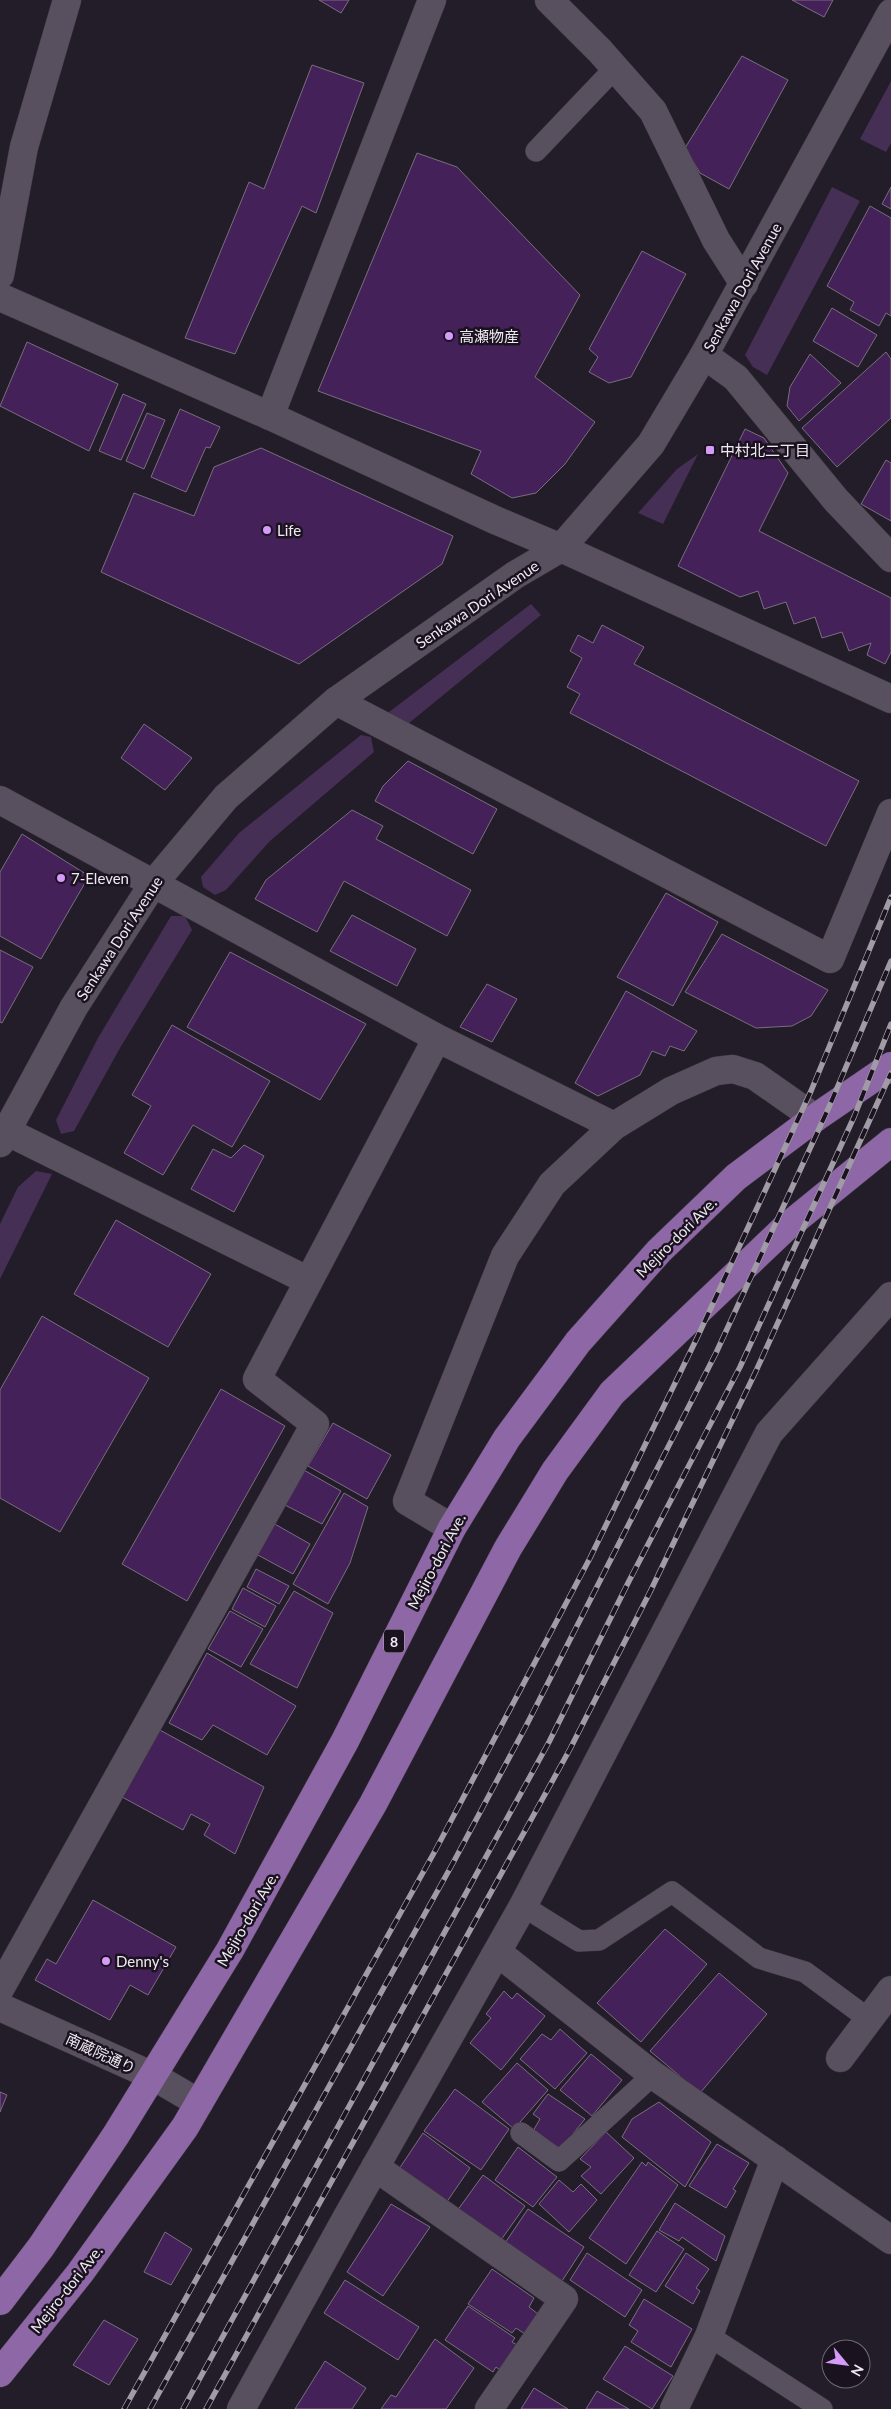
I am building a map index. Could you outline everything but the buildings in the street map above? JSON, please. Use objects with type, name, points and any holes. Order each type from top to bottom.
[{"type":"main road","name":"Mejiro-dori Ave.","points":[[0,2301],[41,2247],[153,2076],[230,1950],[344,1741],[452,1528],[507,1438],[584,1335],[658,1251],[729,1184],[815,1118],[891,1066]]},
{"type":"main road","name":"Mejiro-dori Ave.","points":[[0,2373],[80,2273],[160,2163],[199,2103],[373,1804],[508,1548],[556,1471],[612,1393],[784,1229],[891,1142]]},
{"type":"street","points":[[0,275],[24,147],[67,0]]},
{"type":"street","points":[[270,416],[432,0]]},
{"type":"street","points":[[549,0],[615,68],[653,111],[716,240],[744,284]]},
{"type":"street","name":"Senkawa Dori Avenue","points":[[3,1137],[74,1007],[153,884],[226,797],[336,701],[515,575],[561,548],[652,444],[744,284],[891,13]]},
{"type":"street","points":[[0,297],[270,416],[891,699]]},
{"type":"street","points":[[704,355],[736,378],[836,500],[891,558]]},
{"type":"street","points":[[336,701],[830,959],[891,813]]},
{"type":"street","points":[[0,800],[437,1038],[614,1126]]},
{"type":"street","points":[[0,1989],[315,1424],[257,1379],[307,1280],[437,1038]]},
{"type":"street","points":[[452,1528],[407,1502],[501,1265],[552,1184],[614,1126],[671,1091],[716,1071],[733,1069],[755,1076],[815,1118]]},
{"type":"street","points":[[3,1137],[307,1280]]},
{"type":"street","points":[[241,2409],[523,1906],[769,1434],[891,1296]]},
{"type":"street","points":[[497,1952],[653,2075],[891,2240]]},
{"type":"street","points":[[840,2058],[891,1990]]},
{"type":"street","name":"南蔵院通り","points":[[0,2007],[153,2076],[199,2103]]},
{"type":"street","points":[[674,2409],[708,2336],[775,2159]]},
{"type":"street","points":[[375,2167],[564,2299],[489,2409]]},
{"type":"lane","points":[[536,150],[615,68]]},
{"type":"lane","points":[[523,1906],[579,1941],[599,1940],[672,1892],[759,1958],[805,1972],[870,2020]]},
{"type":"lane","points":[[521,2133],[559,2161],[653,2075]]},
{"type":"lane","points":[[708,2336],[822,2409]]},
{"type":"shaded area","points":[[891,81],[891,143],[886,152],[860,139]]},
{"type":"shaded area","points":[[832,187],[860,201],[767,375],[753,367],[745,355]]},
{"type":"shaded area","points":[[698,454],[663,524],[638,513],[677,469]]},
{"type":"shaded area","points":[[531,604],[541,615],[403,728],[391,721],[389,712]]},
{"type":"shaded area","points":[[361,735],[371,737],[374,752],[270,841],[226,890],[215,895],[203,887],[201,877],[239,833]]},
{"type":"shaded area","points":[[171,916],[185,916],[192,930],[120,1048],[74,1131],[61,1134],[56,1120],[98,1038]]},
{"type":"shaded area","points":[[36,1171],[52,1174],[0,1279],[0,1224],[18,1187]]},
{"type":"railway","points":[[124,2409],[435,1851],[590,1558],[697,1338],[811,1091],[891,897]]},
{"type":"railway","points":[[150,2409],[453,1863],[525,1728],[716,1353],[829,1107],[891,961]]},
{"type":"railway","points":[[183,2409],[549,1742],[628,1583],[740,1367],[854,1117],[891,1024]]},
{"type":"railway","points":[[206,2409],[570,1749],[650,1592],[756,1371],[891,1073]]},
{"type":"place","name":"高瀬物産","points":[[449,336]]},
{"type":"place","name":"中村北二丁目","points":[[710,450]]},
{"type":"place","name":"Life","points":[[267,530]]},
{"type":"place","name":"7-Eleven","points":[[61,878]]},
{"type":"place","name":"Denny's","points":[[106,1961]]}]
